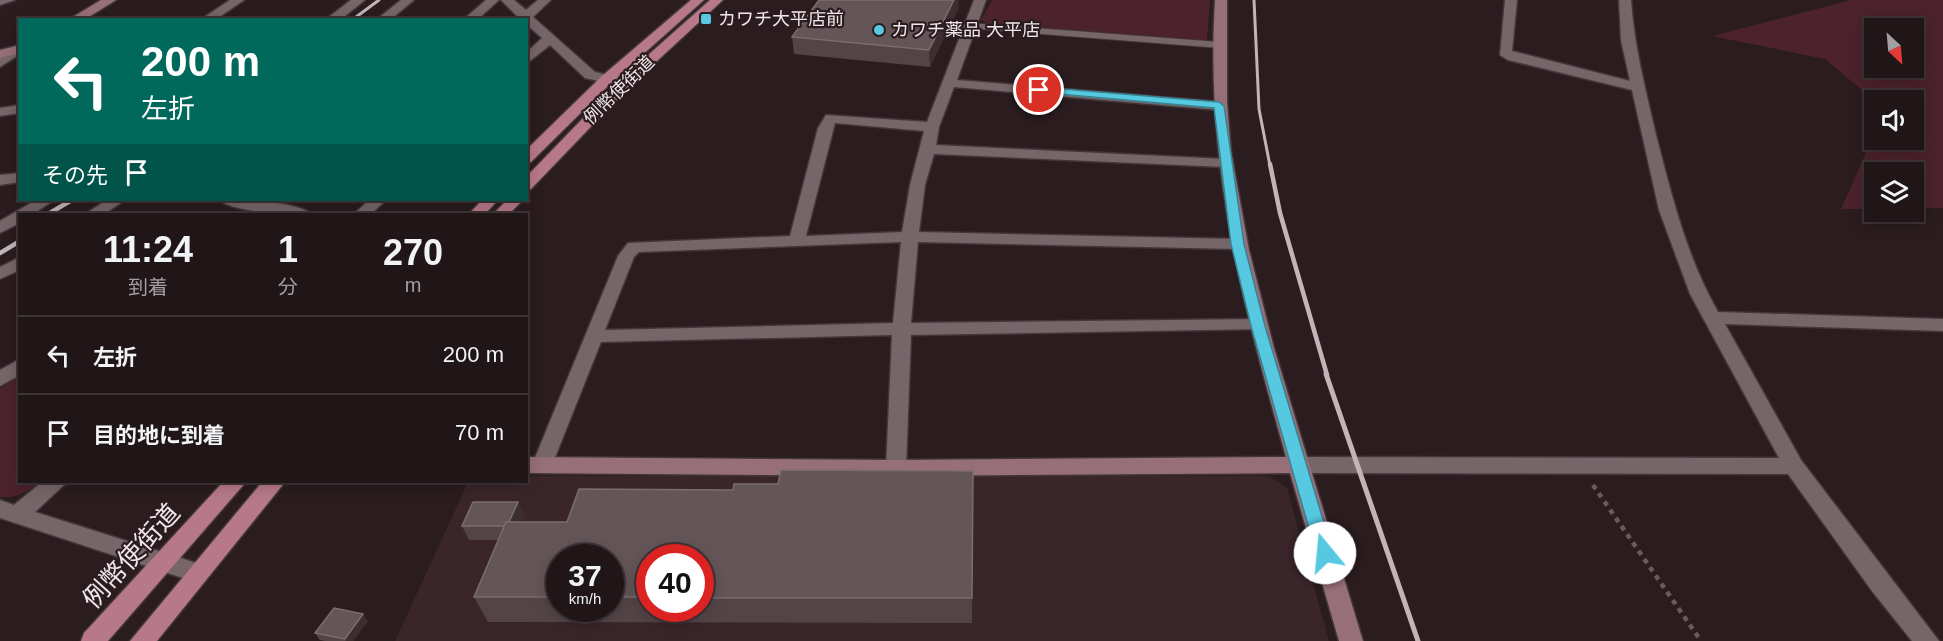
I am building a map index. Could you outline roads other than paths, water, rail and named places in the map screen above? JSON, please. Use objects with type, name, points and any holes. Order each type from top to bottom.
[{"type":"main road","name":"例幣使街道","points":[[528,157],[607,80],[698,0]]},
{"type":"main road","name":"例幣使街道","points":[[528,184],[625,82],[717,0]]},
{"type":"main road","points":[[478,213],[489,201]]},
{"type":"main road","points":[[502,213],[514,201]]},
{"type":"main road","name":"例幣使街道","points":[[93,641],[234,483]]},
{"type":"main road","points":[[142,641],[273,483]]},
{"type":"street","points":[[0,1],[8,0]]},
{"type":"street","points":[[78,18],[110,0]]},
{"type":"street","points":[[209,18],[238,0]]},
{"type":"street","points":[[334,18],[359,0]]},
{"type":"street","points":[[385,18],[408,0]]},
{"type":"street","points":[[471,18],[493,0]]},
{"type":"street","points":[[507,0],[525,17],[545,0]]},
{"type":"street","points":[[896,468],[902,329],[917,192],[930,149],[932,127],[980,0]]},
{"type":"street","points":[[1221,0],[1219,106],[1237,244],[1258,326],[1351,641]]},
{"type":"street","points":[[1511,0],[1505,52],[1513,57],[1638,87]]},
{"type":"street","points":[[1625,0],[1627,40],[1667,210],[1699,294],[1794,466],[1880,584],[1927,641]]},
{"type":"street","points":[[528,20],[590,75],[625,82]]},
{"type":"street","points":[[528,58],[549,39]]},
{"type":"street","points":[[0,54],[17,50]]},
{"type":"street","points":[[0,63],[17,50]]},
{"type":"street","points":[[949,83],[1219,106]]},
{"type":"street","points":[[0,112],[18,110]]},
{"type":"street","points":[[797,241],[825,128],[831,118],[932,127]]},
{"type":"street","points":[[930,149],[1225,163]]},
{"type":"street","points":[[0,180],[18,177]]},
{"type":"street","points":[[24,213],[44,201]]},
{"type":"street","points":[[95,213],[115,201]]},
{"type":"street","points":[[232,213],[249,201],[299,213]]},
{"type":"street","points":[[363,213],[377,201]]},
{"type":"street","points":[[0,228],[18,217]]},
{"type":"street","points":[[1237,244],[912,237],[634,247],[626,256],[594,336],[534,465],[896,468],[1298,465],[1794,466]]},
{"type":"street","points":[[0,274],[18,263]]},
{"type":"street","points":[[1712,318],[1943,325]]},
{"type":"street","points":[[594,336],[902,329],[1258,326]]},
{"type":"street","points":[[0,379],[18,366]]},
{"type":"street","points":[[9,511],[54,483]]},
{"type":"street","points":[[9,511],[198,573]]},
{"type":"lane","points":[[969,26],[1220,45]]},
{"type":"railway","points":[[355,18],[379,0]]},
{"type":"railway","points":[[1254,0],[1259,109],[1270,166]]},
{"type":"railway","points":[[1270,164],[1280,213],[1327,375]]},
{"type":"railway","points":[[50,213],[70,201]]},
{"type":"railway","points":[[0,253],[18,242]]},
{"type":"railway","points":[[1326,374],[1418,641]]},
{"type":"place","name":"カワチ大平店前","points":[[706,19]]},
{"type":"place","name":"カワチ薬品 大平店","points":[[879,30]]}]
